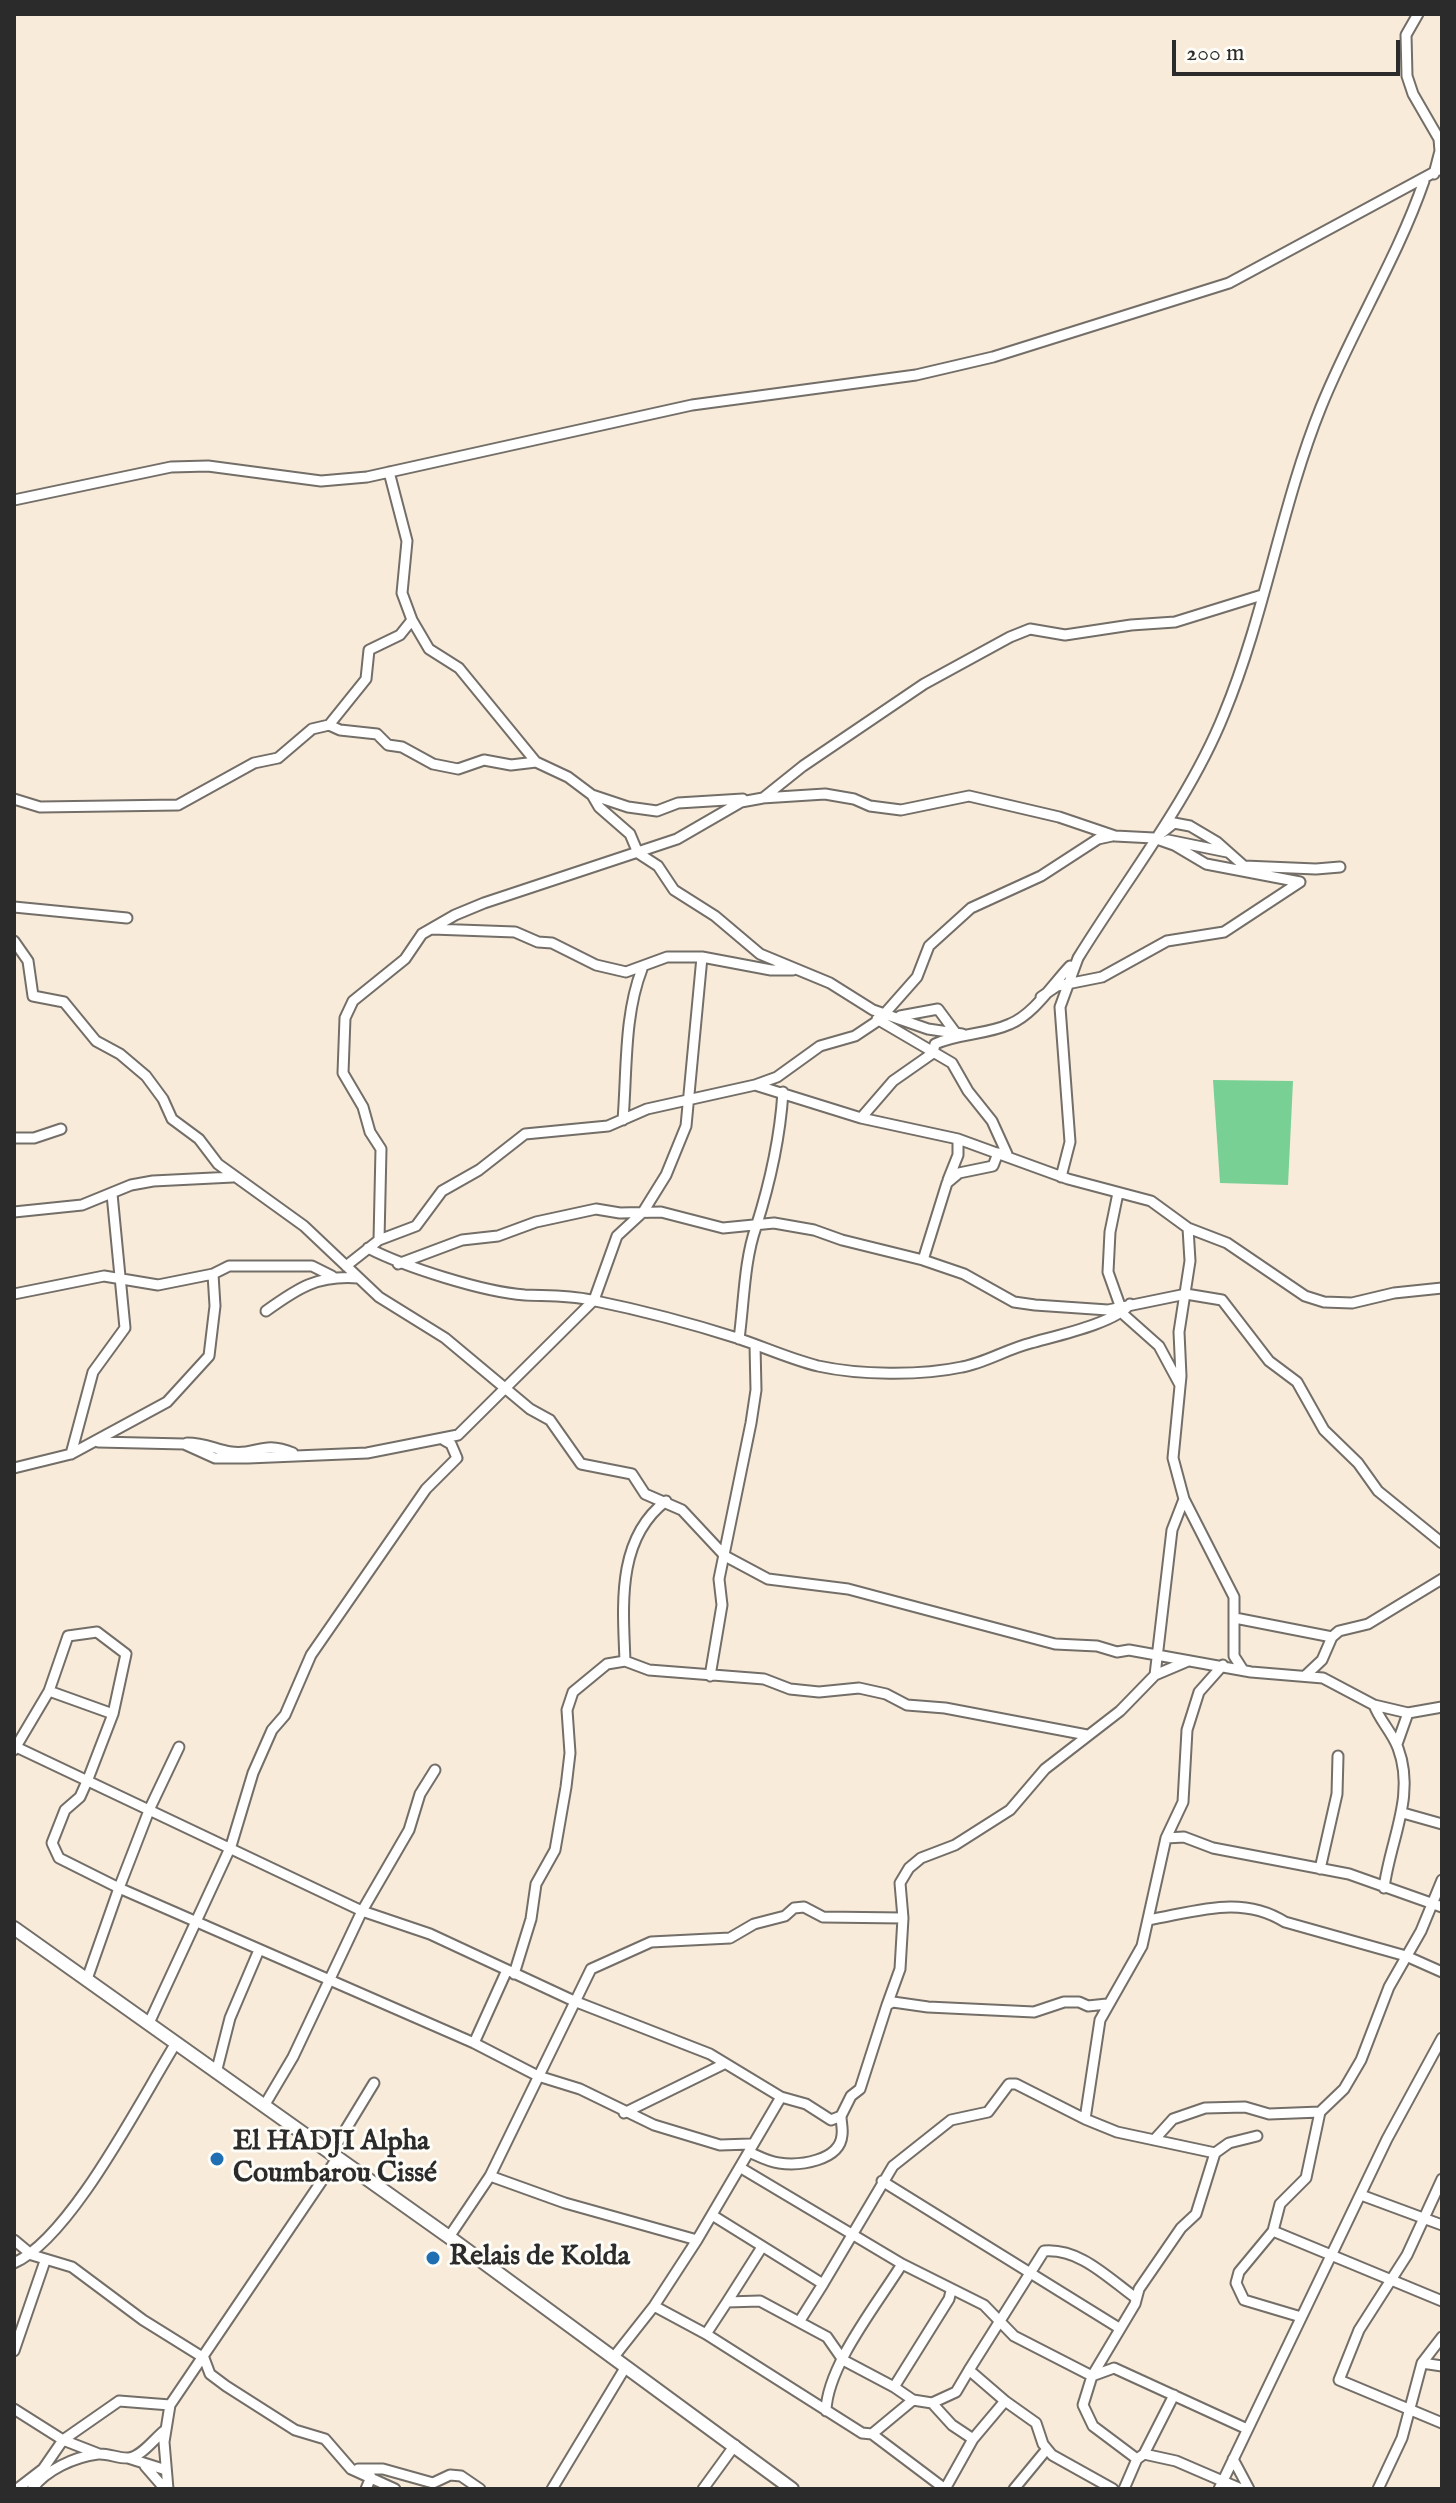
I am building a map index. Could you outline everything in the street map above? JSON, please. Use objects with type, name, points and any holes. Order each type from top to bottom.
[{"type":"main road","points":[[14,1928],[449,2237],[792,2489]]},
{"type":"street","points":[[14,500],[171,467],[208,466],[271,477],[321,481],[389,472],[692,405],[916,375],[993,357],[1229,283],[1438,171],[1439,139],[1413,94],[1407,76],[1406,35],[1418,14]]},
{"type":"street","points":[[1061,1177],[1070,1142],[1060,1007],[1065,985],[1078,958],[1193,777],[1225,713],[1319,410],[1348,342],[1410,221],[1424,181]]},
{"type":"street","points":[[389,472],[407,541],[402,593],[412,620],[429,649],[459,668],[536,762],[568,777],[592,795],[599,807],[630,834],[638,853],[658,866],[674,890],[715,916],[760,954],[854,998],[952,1063],[968,1091],[992,1121],[1003,1154]]},
{"type":"street","points":[[379,1240],[381,1149],[370,1132],[363,1107],[343,1073],[345,1018],[353,1001],[405,959],[413,944],[432,929],[484,903],[677,839],[741,802],[763,798],[803,766],[924,684],[1010,637],[1030,629],[1065,635],[1175,622],[1262,595]]},
{"type":"street","points":[[329,725],[366,679],[369,650],[400,635],[412,620]]},
{"type":"street","points":[[14,799],[40,807],[178,805],[254,763],[278,758],[295,747],[312,729],[329,725],[340,730],[377,734],[388,745],[446,767],[458,769],[484,760],[511,765],[536,762]]},
{"type":"street","points":[[592,795],[657,811],[678,803],[825,794],[854,799],[870,806],[901,810],[969,796],[1059,817],[1115,836]]},
{"type":"street","points":[[1156,839],[1174,823],[1190,826],[1244,866],[1340,867]]},
{"type":"street","points":[[346,1266],[379,1240],[416,1226],[442,1191],[479,1170],[525,1134],[608,1126],[647,1109],[755,1085],[777,1077],[820,1046],[855,1036],[883,1016],[917,977],[929,946],[971,908],[1041,876],[1098,839],[1115,836],[1178,839],[1205,850],[1227,852]]},
{"type":"street","points":[[1041,997],[1065,985],[1102,977],[1167,941],[1224,932],[1300,882],[1206,864],[1156,839]]},
{"type":"street","points":[[14,907],[127,918]]},
{"type":"street","points":[[432,929],[515,932],[538,942],[552,943],[596,965],[626,972],[642,969],[667,957],[702,957],[771,970],[797,970]]},
{"type":"street","points":[[14,941],[28,961],[33,996],[64,1002],[96,1041],[120,1054],[146,1076],[163,1099],[172,1119],[199,1139],[235,1177],[304,1226],[379,1297],[445,1338],[506,1389],[550,1420],[581,1464],[632,1474],[645,1494],[682,1510],[725,1556],[768,1579],[848,1589],[1055,1644],[1155,1654],[1243,1670],[1323,1678],[1374,1705],[1408,1713],[1442,1707]]},
{"type":"street","points":[[98,1442],[184,1444],[215,1458],[367,1453],[458,1435],[594,1300],[617,1236],[643,1212],[677,1153],[689,1101],[702,957]]},
{"type":"street","points":[[861,1118],[893,1081],[933,1053],[935,1044],[959,1033],[1008,1025],[1027,1014],[1078,958]]},
{"type":"street","points":[[623,1120],[633,991],[642,969]]},
{"type":"street","points":[[883,1016],[938,1009],[959,1033]]},
{"type":"street","points":[[900,1016],[928,1029],[959,1033]]},
{"type":"street","points":[[755,1085],[861,1118],[958,1139],[1061,1177],[1151,1201],[1188,1228],[1227,1243],[1305,1296],[1324,1302],[1352,1303],[1394,1293],[1442,1288]]},
{"type":"street","points":[[739,1339],[755,1227],[765,1207],[781,1127],[783,1092]]},
{"type":"street","points":[[14,1138],[34,1138],[61,1129]]},
{"type":"street","points":[[923,1260],[958,1155],[958,1139]]},
{"type":"street","points":[[947,1183],[959,1173],[993,1166],[1003,1154]]},
{"type":"street","points":[[14,1212],[82,1205],[131,1185],[153,1181],[235,1177]]},
{"type":"street","points":[[1118,1193],[1110,1232],[1108,1272],[1125,1308],[1159,1346],[1180,1385]]},
{"type":"street","points":[[71,1454],[93,1372],[125,1328],[112,1194]]},
{"type":"street","points":[[398,1264],[462,1240],[498,1236],[536,1222],[596,1209],[661,1212],[723,1228],[774,1223],[814,1230],[964,1274],[1014,1302],[1108,1310],[1186,1294],[1222,1300],[1233,1310],[1269,1361],[1297,1382],[1324,1430],[1358,1463],[1378,1491],[1442,1543]]},
{"type":"street","points":[[1188,1228],[1190,1261],[1179,1332],[1180,1385],[1173,1458],[1184,1499],[1234,1597],[1234,1656],[1243,1670]]},
{"type":"street","points":[[368,1248],[398,1264],[523,1295],[563,1294],[594,1300],[739,1339],[817,1366],[850,1371],[966,1367],[997,1353],[1065,1336],[1125,1308]]},
{"type":"street","points":[[14,1294],[104,1276],[158,1285],[213,1274],[229,1266],[312,1266],[332,1276],[358,1278]]},
{"type":"street","points":[[14,1468],[71,1454],[167,1402],[209,1356],[215,1306],[213,1274]]},
{"type":"street","points":[[266,1311],[297,1289],[332,1276]]},
{"type":"street","points":[[710,1676],[722,1605],[719,1579],[756,1390],[755,1345]]},
{"type":"street","points":[[149,2023],[231,1846],[253,1773],[272,1730],[285,1715],[311,1655],[426,1489],[457,1458],[451,1444],[444,1440]]},
{"type":"street","points":[[1155,1675],[1155,1654],[1172,1530],[1184,1499]]},
{"type":"street","points":[[625,1661],[621,1595],[625,1571],[646,1522],[666,1501]]},
{"type":"street","points":[[1305,1676],[1322,1660],[1332,1637],[1339,1631],[1368,1624],[1442,1579]]},
{"type":"street","points":[[1235,1618],[1332,1637]]},
{"type":"street","points":[[841,2116],[831,2120],[806,2104],[781,2097],[710,2054],[574,2001],[430,1934],[362,1911],[150,1808],[88,1779],[14,1748],[49,1691],[68,1636],[97,1632],[126,1654],[113,1714],[88,1779],[80,1797],[65,1810],[53,1850],[59,1858],[119,1888],[474,2043],[538,2076],[580,2089],[624,2113],[720,2145],[749,2148],[778,2163],[804,2163],[825,2157],[842,2136],[841,2116],[851,2096],[860,2089],[900,1969],[903,1918],[900,1883],[909,1868],[921,1858],[955,1845],[987,1823],[1045,1769],[1142,1693],[1155,1675],[1188,1661]]},
{"type":"street","points":[[474,2043],[510,1972],[531,1919],[536,1884],[557,1841],[570,1753],[567,1710],[573,1692],[607,1664],[625,1661],[649,1670],[764,1679],[790,1689],[819,1692],[859,1688],[886,1694],[907,1705],[945,1708],[1087,1735]]},
{"type":"street","points":[[1085,2119],[1100,2020],[1142,1946],[1166,1838],[1183,1802],[1187,1730],[1199,1692],[1223,1665]]},
{"type":"street","points":[[49,1691],[113,1714]]},
{"type":"street","points":[[1374,1705],[1380,1722],[1397,1744],[1406,1775],[1403,1813],[1384,1888]]},
{"type":"street","points":[[1397,1744],[1408,1713]]},
{"type":"street","points":[[87,1979],[150,1808],[179,1747]]},
{"type":"street","points":[[1320,1869],[1337,1794],[1338,1756]]},
{"type":"street","points":[[264,2106],[293,2057],[362,1911],[409,1830],[420,1794],[435,1770]]},
{"type":"street","points":[[1403,1813],[1442,1824]]},
{"type":"street","points":[[1166,1838],[1184,1837],[1213,1848],[1239,1850],[1349,1874],[1439,1905]]},
{"type":"street","points":[[1301,2317],[1244,2300],[1236,2283],[1239,2272],[1273,2231],[1280,2204],[1306,2178],[1320,2112],[1344,2089],[1361,2060],[1406,1956],[1439,1905],[1442,1880]]},
{"type":"street","points":[[1148,1920],[1242,1905],[1267,1910],[1285,1922],[1406,1956],[1442,1972]]},
{"type":"street","points":[[449,2237],[490,2176],[591,1969],[651,1942],[730,1938],[754,1924],[804,1907],[823,1917],[903,1918]]},
{"type":"street","points":[[216,2073],[230,2018],[259,1950]]},
{"type":"street","points":[[887,2005],[893,2002],[928,2007],[1034,2012],[1064,2002],[1088,2006],[1107,2004]]},
{"type":"street","points":[[1221,2485],[1245,2428],[1442,2038]]},
{"type":"street","points":[[14,2241],[14,2264],[32,2255],[74,2207],[176,2043]]},
{"type":"street","points":[[624,2113],[724,2064]]},
{"type":"street","points":[[166,2489],[164,2431],[170,2405],[204,2358],[211,2341],[250,2290],[335,2155],[374,2083]]},
{"type":"street","points":[[799,2322],[882,2181],[900,2160],[951,2120],[988,2112],[1009,2084],[1016,2084],[1117,2132],[1215,2153]]},
{"type":"street","points":[[613,2358],[654,2306],[697,2240],[781,2097]]},
{"type":"street","points":[[1154,2140],[1173,2119],[1205,2108],[1245,2107],[1269,2114],[1320,2112]]},
{"type":"street","points":[[1241,2489],[1221,2485],[1176,2461],[1141,2457],[1093,2426],[1083,2405],[1092,2376],[1136,2298],[1181,2228],[1196,2214],[1215,2153],[1229,2143],[1257,2136]]},
{"type":"street","points":[[741,2168],[902,2264],[984,2305],[1014,2336],[1092,2376],[1114,2368],[1245,2428]]},
{"type":"street","points":[[490,2176],[565,2203],[697,2240]]},
{"type":"street","points":[[1442,2179],[1424,2219],[1359,2330],[1339,2380],[1442,2423]]},
{"type":"street","points":[[882,2181],[949,2219],[1119,2328]]},
{"type":"street","points":[[1361,2195],[1442,2225]]},
{"type":"street","points":[[712,2215],[823,2284]]},
{"type":"street","points":[[1273,2231],[1442,2301]]},
{"type":"street","points":[[14,2241],[45,2261],[72,2267],[143,2320],[204,2358],[210,2374],[295,2430],[325,2439],[351,2469],[395,2489]]},
{"type":"street","points":[[706,2334],[762,2247]]},
{"type":"street","points":[[727,2302],[760,2301],[827,2337],[843,2360],[913,2400],[932,2403],[956,2392],[1044,2251],[1060,2250],[1079,2257],[1136,2298]]},
{"type":"street","points":[[14,2351],[45,2261]]},
{"type":"street","points":[[826,2411],[826,2395],[843,2360],[902,2264]]},
{"type":"street","points":[[894,2387],[951,2291]]},
{"type":"street","points":[[654,2306],[706,2334],[862,2433],[872,2434],[945,2489],[973,2439],[1005,2401]]},
{"type":"street","points":[[1378,2489],[1402,2438],[1422,2363],[1442,2337]]},
{"type":"street","points":[[1422,2363],[1442,2366]]},
{"type":"street","points":[[552,2489],[625,2368]]},
{"type":"street","points":[[969,2370],[1036,2423],[1047,2449],[1113,2489]]},
{"type":"street","points":[[1124,2489],[1174,2395]]},
{"type":"street","points":[[872,2434],[913,2400]]},
{"type":"street","points":[[17,2489],[43,2469],[63,2440],[119,2401],[170,2405]]},
{"type":"street","points":[[932,2403],[952,2425],[973,2439]]},
{"type":"street","points":[[14,2409],[63,2440],[99,2454],[128,2458],[145,2466],[166,2470]]},
{"type":"street","points":[[128,2458],[139,2455],[164,2431]]},
{"type":"street","points":[[703,2489],[735,2445]]},
{"type":"street","points":[[1014,2489],[1047,2449]]},
{"type":"street","points":[[32,2489],[40,2478],[65,2464],[99,2454]]},
{"type":"street","points":[[1233,2459],[1249,2489]]},
{"type":"street","points":[[145,2466],[166,2489]]},
{"type":"street","points":[[351,2469],[383,2469],[433,2483],[450,2475],[461,2476],[480,2489]]},
{"type":"street","points":[[366,2489],[371,2477]]},
{"type":"green space","points":[[1213,1080],[1293,1081],[1288,1185],[1220,1183]]},
{"type":"place","name":"El HADJI Alpha Coumbarou Cissé","points":[[217,2159]]},
{"type":"place","name":"Relais de Kolda","points":[[433,2258]]}]
